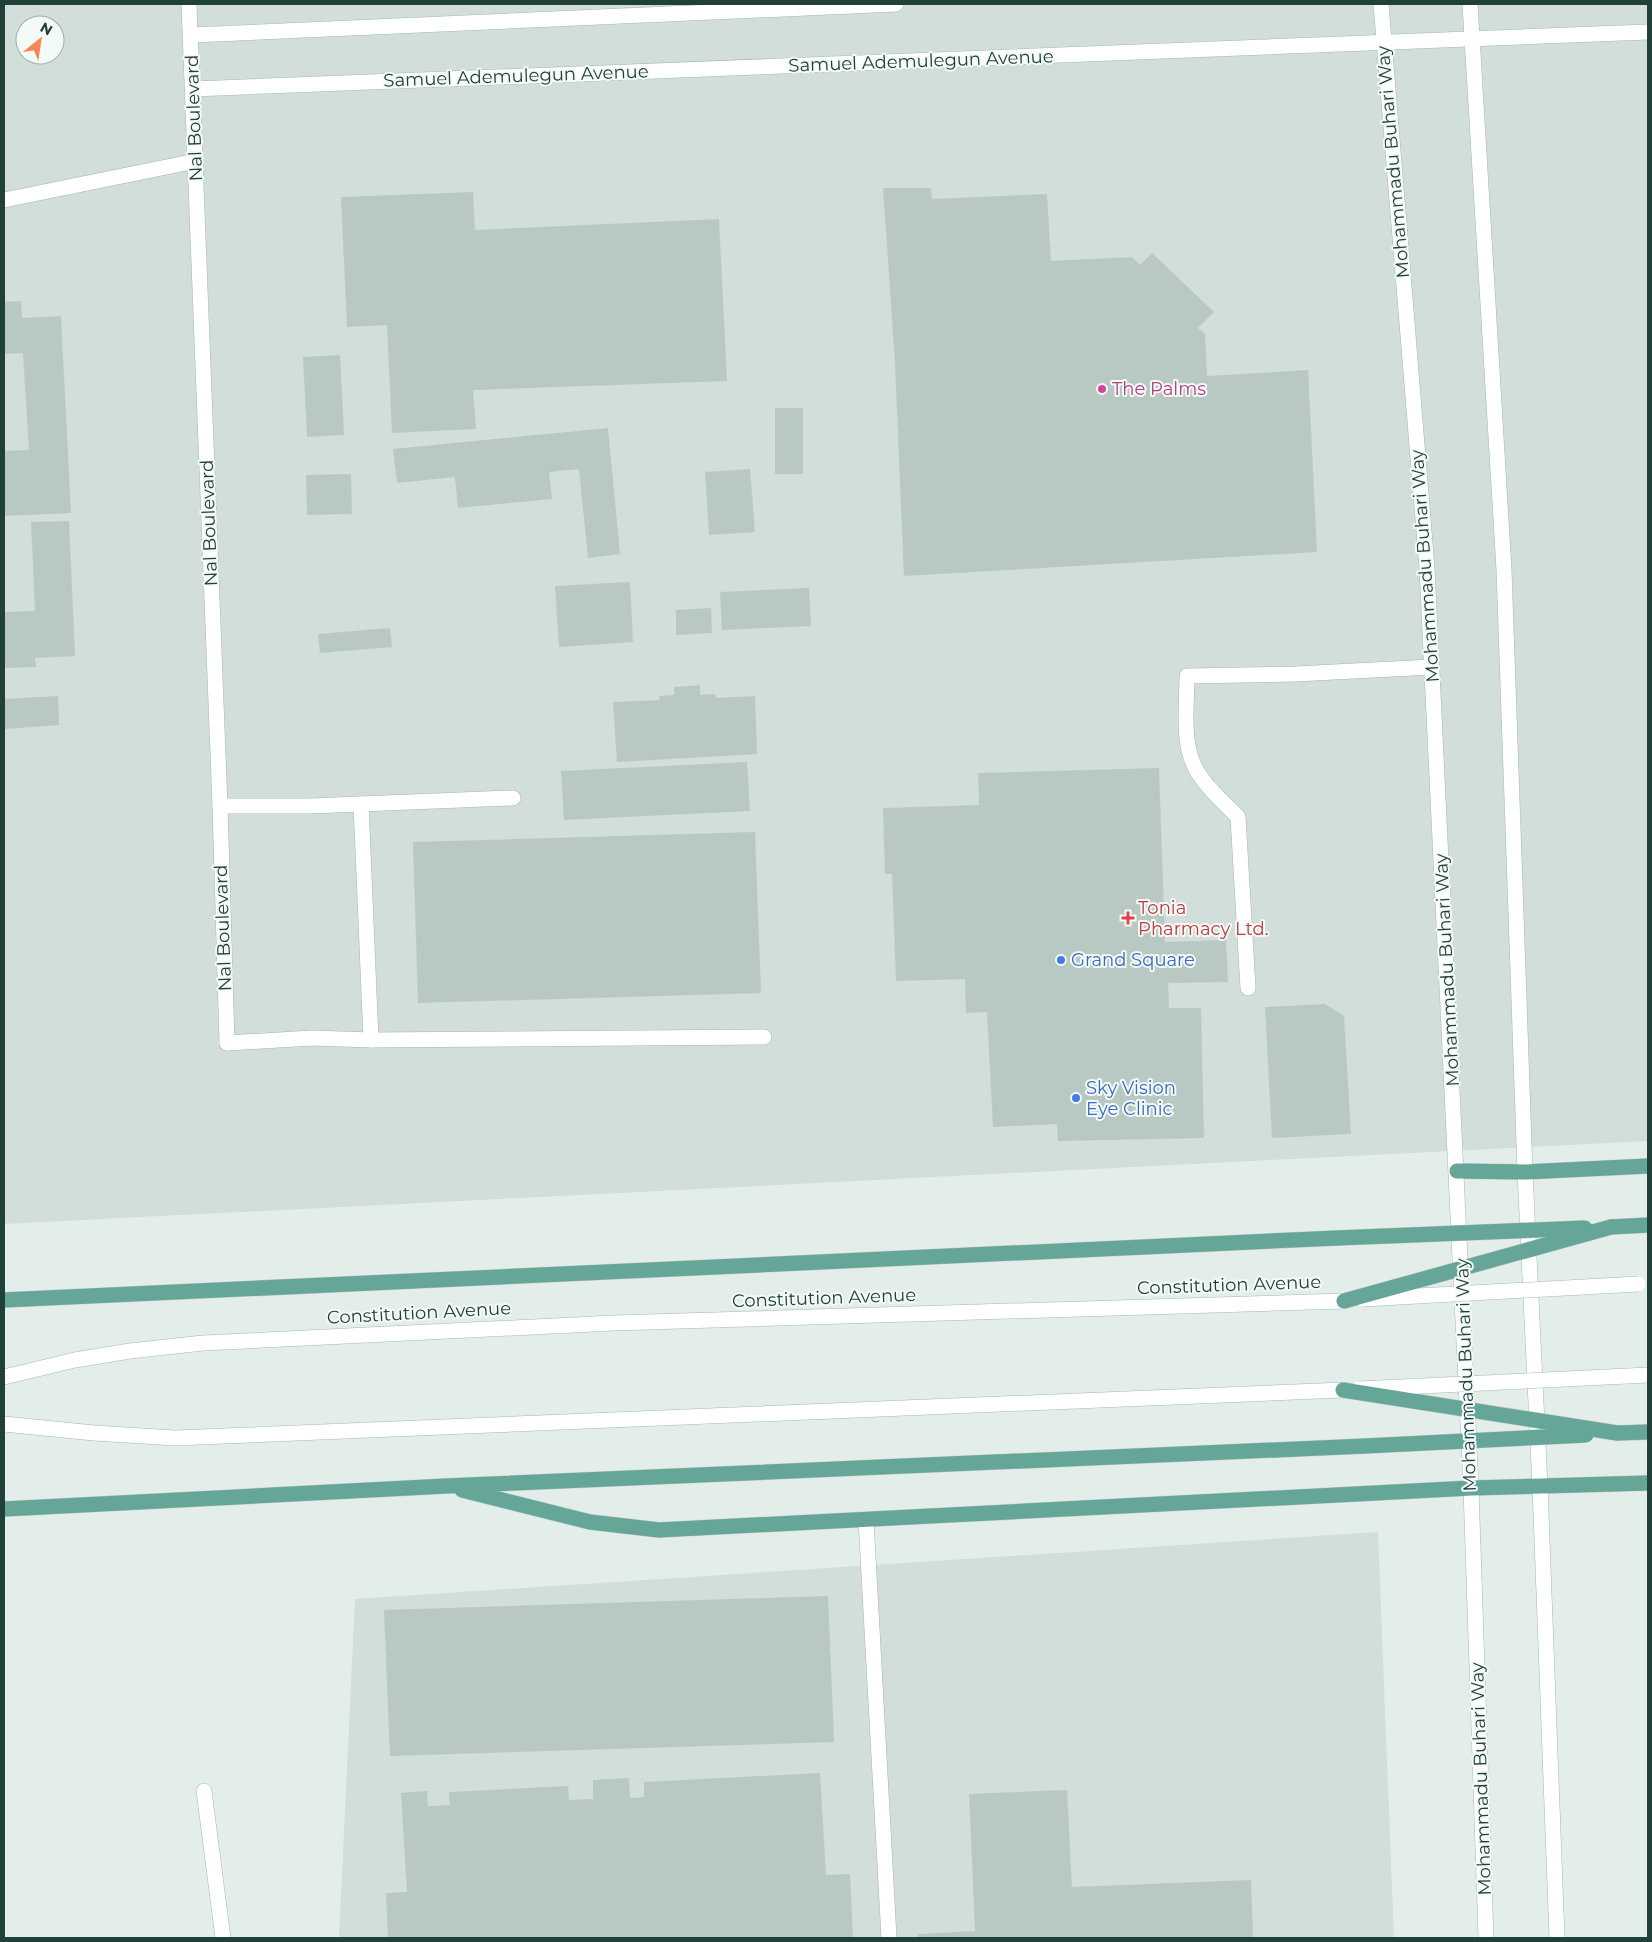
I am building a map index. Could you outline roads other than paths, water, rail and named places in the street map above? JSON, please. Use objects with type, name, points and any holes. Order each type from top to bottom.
[{"type":"main road","name":"Nal Boulevard","points":[[189,4],[220,806],[226,1043],[312,1038],[371,1040]]},
{"type":"main road","points":[[191,35],[896,4]]},
{"type":"main road","name":"Mohammadu Buhari Way","points":[[1381,4],[1428,568],[1471,1488],[1486,1938]]},
{"type":"main road","points":[[1470,4],[1504,570],[1525,1172],[1540,1487],[1557,1938]]},
{"type":"main road","name":"Samuel Ademulegun Avenue","points":[[193,89],[1648,32]]},
{"type":"main road","points":[[4,200],[196,161]]},
{"type":"main road","points":[[1248,988],[1238,817],[1197,771],[1189,753],[1186,734],[1187,676],[1295,674],[1432,667]]},
{"type":"main road","points":[[220,806],[310,806],[513,798]]},
{"type":"main road","points":[[361,804],[371,1040],[764,1038]]},
{"type":"main road","points":[[1457,1171],[1525,1172],[1648,1166]]},
{"type":"main road","name":"Constitution Avenue","points":[[4,1300],[1648,1225]]},
{"type":"main road","points":[[1344,1300],[1611,1227]]},
{"type":"main road","name":"Constitution Avenue","points":[[4,1376],[102,1355],[222,1342],[624,1322],[1344,1300],[1643,1284]]},
{"type":"main road","points":[[4,1424],[94,1433],[175,1438],[1343,1390],[1648,1375]]},
{"type":"main road","points":[[1343,1390],[1617,1433]]},
{"type":"main road","points":[[4,1509],[446,1486],[1648,1432]]},
{"type":"main road","points":[[446,1486],[590,1522],[659,1530],[1471,1488],[1648,1482]]},
{"type":"main road","points":[[866,1520],[889,1938]]},
{"type":"main road","points":[[204,1791],[223,1938]]},
{"type":"place","name":"The Palms","points":[[1102,389]]},
{"type":"place","name":"Tonia Pharmacy Ltd.","points":[[1128,918]]},
{"type":"place","name":"Grand Square","points":[[1061,960]]},
{"type":"place","name":"Sky Vision Eye Clinic","points":[[1076,1098]]}]
